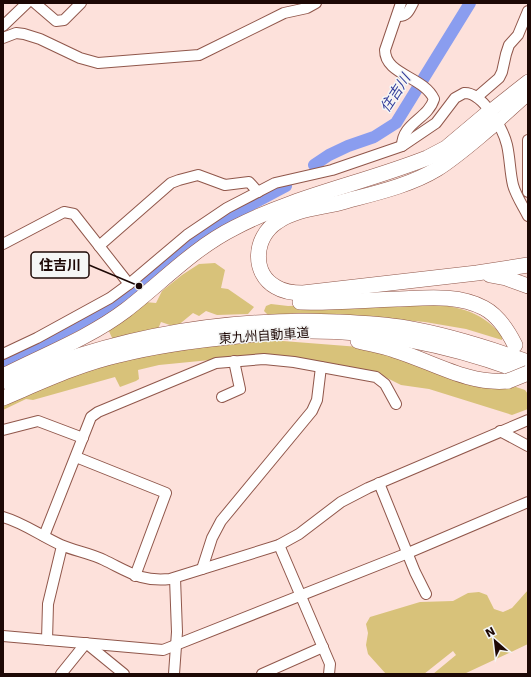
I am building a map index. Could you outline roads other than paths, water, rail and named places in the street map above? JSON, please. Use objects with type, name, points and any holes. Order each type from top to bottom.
[{"type":"highway","points":[[3,376],[69,344],[125,311],[202,248],[232,228],[261,215],[310,197],[427,158],[446,148],[493,117]]},
{"type":"highway","points":[[493,117],[456,156],[436,169],[414,180],[345,202],[295,213],[283,218],[266,232],[260,243],[258,250],[260,267],[268,281],[283,290],[296,293],[477,273],[528,265]]},
{"type":"highway","points":[[310,197],[266,219],[256,229],[250,241],[248,256],[251,269],[257,281],[271,294],[302,302],[440,298],[467,301],[485,308],[495,316],[507,328],[514,345]]},
{"type":"highway","points":[[477,273],[506,278],[528,286]]},
{"type":"highway","name":"東九州自動車道","points":[[3,385],[56,363],[110,346],[164,334],[244,324],[297,321],[357,323],[404,327],[455,338],[528,362]]},
{"type":"highway","points":[[304,331],[340,337],[395,350],[469,377],[492,381],[508,381],[528,374]]},
{"type":"highway","name":"東九州自動車道","points":[[3,398],[62,373],[118,355],[204,339],[304,331],[378,335],[424,342],[494,361],[528,374]]},
{"type":"main road","points":[[493,117],[528,80]]},
{"type":"main road","points":[[493,117],[528,94]]},
{"type":"street","points":[[3,26],[27,3]]},
{"type":"street","points":[[34,3],[56,21],[64,20],[81,3]]},
{"type":"street","points":[[3,38],[16,33],[24,34],[40,39],[80,58],[98,63],[200,55],[284,13],[307,8],[316,3]]},
{"type":"street","points":[[401,3],[385,50],[385,57],[391,66],[420,83],[434,99],[432,106],[427,113],[405,132],[402,146]]},
{"type":"street","points":[[397,16],[403,17],[407,15],[413,3]]},
{"type":"street","points":[[478,97],[499,78],[509,45],[518,35],[528,11]]},
{"type":"street","points":[[3,354],[80,316],[129,284],[187,235],[227,208],[284,181],[332,170],[402,146],[436,123],[460,94],[470,93],[478,97],[493,117],[507,146],[513,185],[528,216]]},
{"type":"street","points":[[528,140],[528,192]]},
{"type":"street","points":[[99,246],[171,183],[179,180],[198,175],[226,185],[249,182],[258,192]]},
{"type":"street","points":[[3,244],[64,212],[74,214],[129,284]]},
{"type":"street","points":[[44,536],[91,418],[98,412],[216,363],[274,359],[376,377],[384,384],[396,404]]},
{"type":"street","points":[[222,397],[240,389],[234,361]]},
{"type":"street","points":[[202,570],[212,538],[221,521],[312,411],[317,400],[321,367]]},
{"type":"street","points":[[3,517],[23,524],[62,546],[103,559],[135,576],[151,580],[175,578],[279,545],[299,534],[341,502],[379,483],[528,420]]},
{"type":"street","points":[[3,430],[38,421],[83,438]]},
{"type":"street","points":[[500,431],[528,446]]},
{"type":"street","points":[[76,457],[166,494],[135,576]]},
{"type":"street","points":[[379,483],[426,594]]},
{"type":"street","points":[[3,636],[158,651],[175,646],[302,596],[528,502]]},
{"type":"street","points":[[279,545],[331,667],[329,674]]},
{"type":"street","points":[[47,640],[48,604],[62,546]]},
{"type":"street","points":[[174,674],[177,626],[175,578]]},
{"type":"street","points":[[61,674],[86,643]]},
{"type":"street","points":[[86,643],[124,674]]},
{"type":"street","points":[[262,674],[323,647]]},
{"type":"waterway","name":"住吉川","points":[[314,165],[329,155],[348,146],[374,137],[396,123],[470,3]]},
{"type":"waterway","name":"住吉川","points":[[3,363],[111,307],[203,233],[235,213],[286,186]]},
{"type":"place","name":"住吉川","points":[[139,286]]}]
